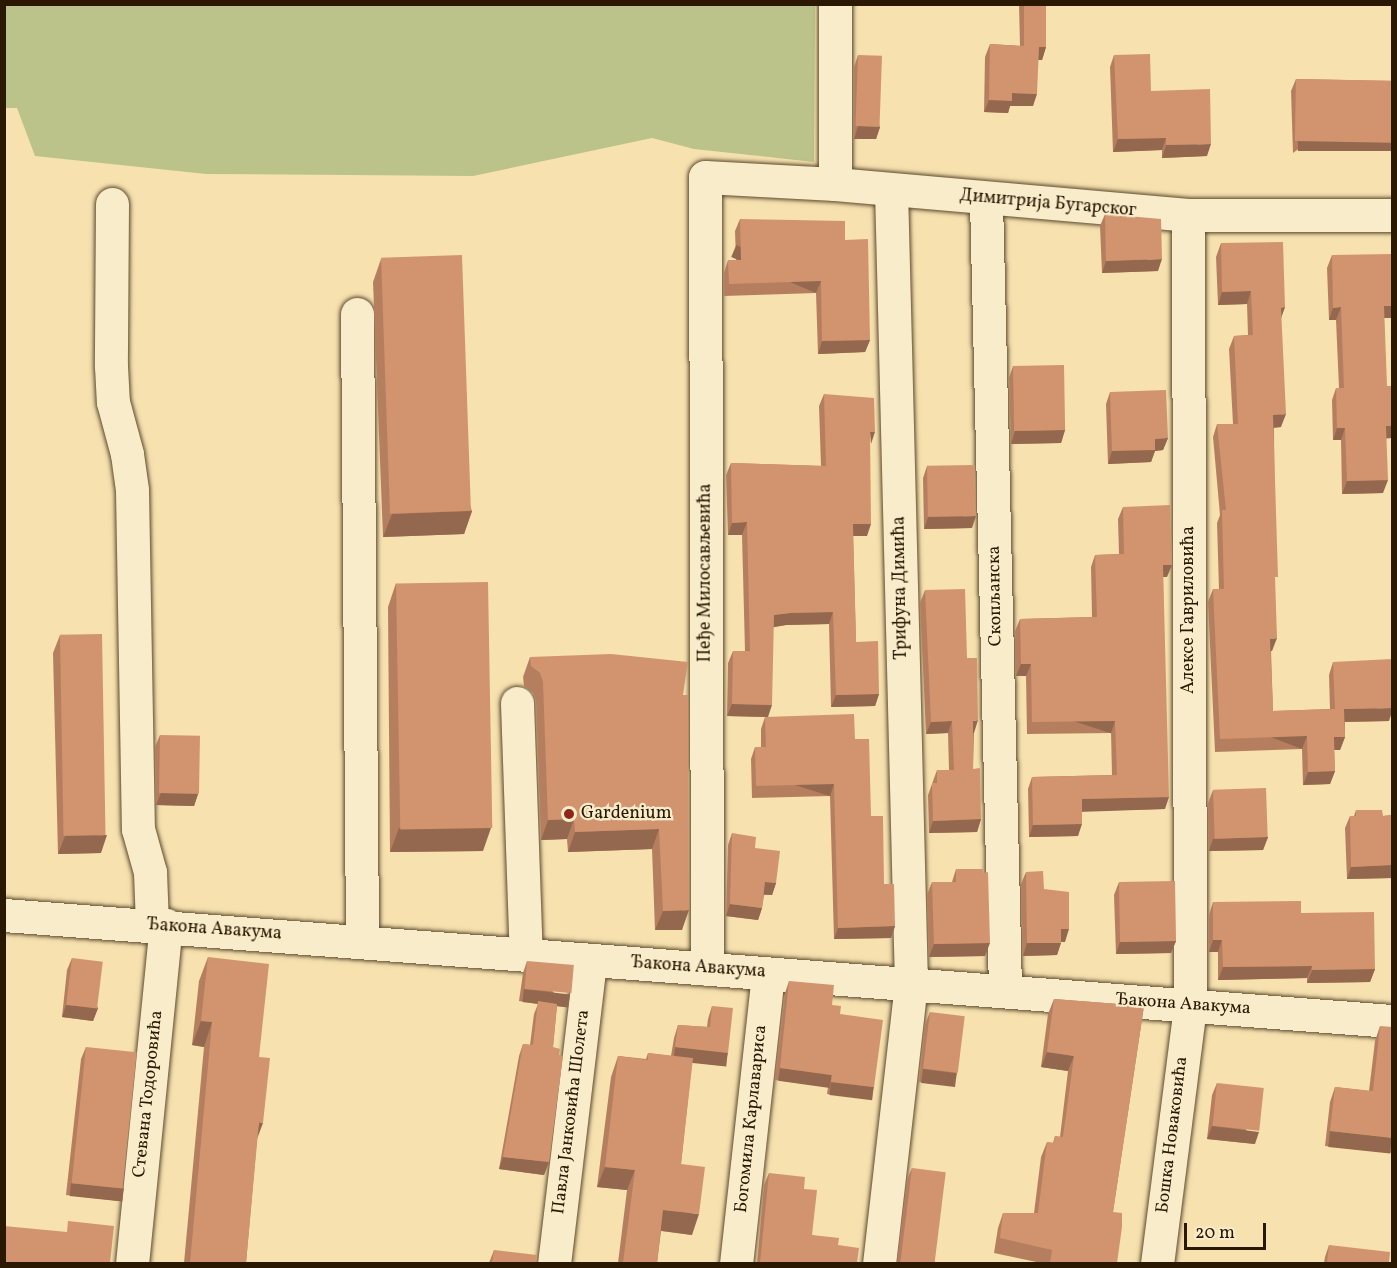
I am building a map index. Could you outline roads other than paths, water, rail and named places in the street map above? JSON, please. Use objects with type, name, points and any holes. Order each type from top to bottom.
[{"type":"street","points":[[835,4],[836,184]]},
{"type":"street","name":"Димитрија Бугарског","points":[[705,177],[836,184],[986,200],[1188,215],[1392,215]]},
{"type":"street","name":"Пеђе Милосављевића","points":[[705,177],[707,969]]},
{"type":"street","name":"Трифуна Димића","points":[[879,1263],[911,984],[891,191]]},
{"type":"street","name":"Скопљанска","points":[[986,200],[1005,992]]},
{"type":"street","name":"Стевана Тодоровића","points":[[112,204],[111,375],[113,402],[127,454],[132,490],[138,829],[150,872],[159,925],[132,1263]]},
{"type":"street","name":"Алексе Гавриловића","points":[[1188,215],[1190,1006]]},
{"type":"street","points":[[357,314],[362,942]]},
{"type":"street","points":[[516,702],[526,955]]},
{"type":"street","name":"Ђакона Авакума","points":[[4,915],[159,925],[1392,1021]]},
{"type":"street","name":"Павла Јанковића Шолета","points":[[554,1263],[590,960]]},
{"type":"street","name":"Богомила Карлавариса","points":[[736,1263],[768,974]]},
{"type":"street","name":"Бошка Новаковића","points":[[1157,1263],[1190,1006]]},
{"type":"place","name":"Gardenium","points":[[569,814]]}]
